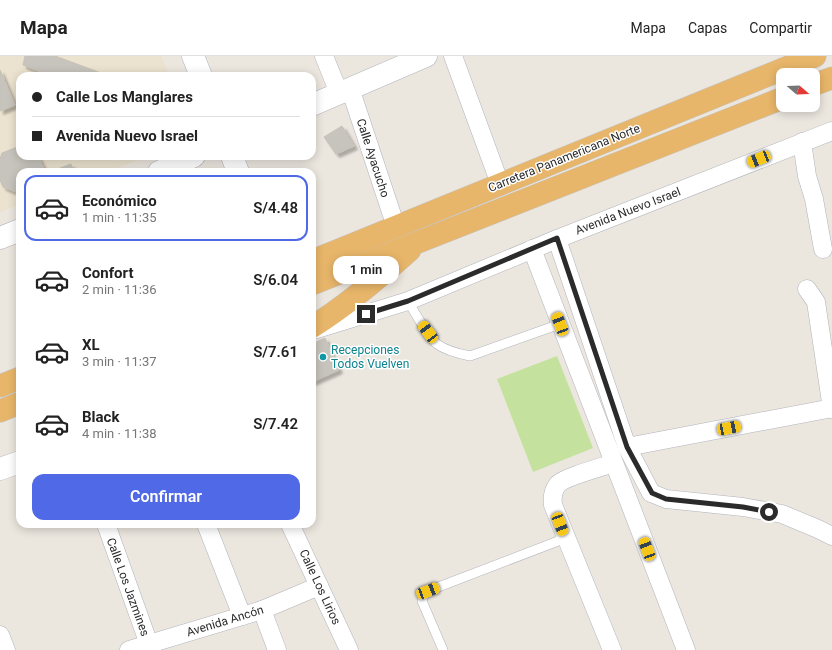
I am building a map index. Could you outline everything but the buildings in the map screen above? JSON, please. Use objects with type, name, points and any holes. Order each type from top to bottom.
[{"type":"highway","name":"Carretera Panamericana Norte","points":[[316,259],[815,56]]},
{"type":"highway","points":[[820,82],[832,78]]},
{"type":"highway","name":"Carretera Panamericana Norte","points":[[316,282],[776,101]]},
{"type":"highway","points":[[316,325],[333,314],[386,272],[419,242]]},
{"type":"highway","points":[[0,386],[16,380]]},
{"type":"highway","points":[[0,411],[16,405]]},
{"type":"main road","points":[[193,56],[199,72]]},
{"type":"main road","points":[[316,103],[426,56]]},
{"type":"main road","points":[[168,168],[185,160]]},
{"type":"main road","points":[[0,238],[16,232]]},
{"type":"main road","points":[[0,469],[16,463]]},
{"type":"street","name":"Calle Ayacucho","points":[[324,56],[345,91],[396,227]]},
{"type":"street","points":[[453,56],[500,184]]},
{"type":"street","name":"Avenida Nuevo Israel","points":[[316,330],[408,301],[557,238],[832,131]]},
{"type":"street","points":[[802,142],[807,176],[828,248]]},
{"type":"street","points":[[557,238],[627,447],[652,493],[666,499],[743,507],[782,514],[832,536]]},
{"type":"street","points":[[532,249],[686,650]]},
{"type":"street","points":[[627,447],[832,408],[816,302],[807,289]]},
{"type":"street","points":[[612,650],[566,538],[552,499],[555,489],[562,481],[614,462]]},
{"type":"street","name":"Calle Los Jazmines","points":[[107,528],[150,647]]},
{"type":"street","points":[[208,528],[242,616]]},
{"type":"street","name":"Calle Los Lirios","points":[[292,528],[349,650]]},
{"type":"street","name":"Avenida Ancón","points":[[129,650],[150,647],[262,610],[319,586]]},
{"type":"street","points":[[262,610],[277,650]]},
{"type":"street","points":[[0,635],[6,650]]},
{"type":"lane","points":[[408,301],[437,344],[460,354],[470,356],[560,324]]},
{"type":"lane","points":[[443,650],[422,602],[424,595],[428,591],[566,538]]},
{"type":"shaded area","points":[[0,56],[161,56],[168,72],[16,72],[16,160],[139,160],[118,168],[16,168],[16,206],[0,212]]},
{"type":"green space","points":[[557,356],[593,448],[533,472],[497,379]]},
{"type":"place","name":"Recepciones Todos Vuelven","points":[[323,357]]},
{"type":"route","points":[[366,314],[408,301],[557,238],[627,447],[652,493],[666,499],[743,507],[769,512]]}]
